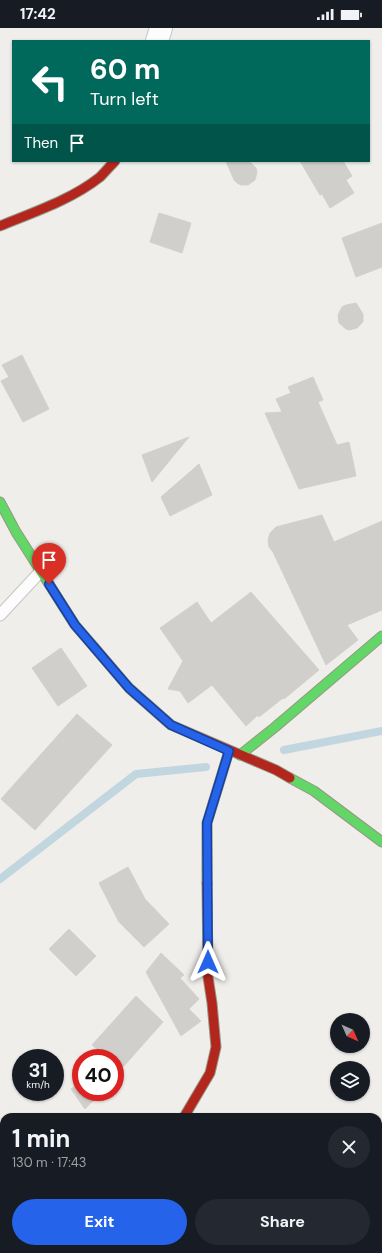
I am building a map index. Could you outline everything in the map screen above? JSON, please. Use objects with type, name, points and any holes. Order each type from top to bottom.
[{"type":"street","points":[[157,40],[161,28]]},
{"type":"street","points":[[0,226],[48,207],[82,190],[101,176],[114,162]]},
{"type":"street","points":[[0,502],[16,532],[75,625],[129,688],[171,725],[276,770],[314,791],[382,842]]},
{"type":"street","points":[[240,755],[382,636]]},
{"type":"street","points":[[186,1113],[210,1073],[216,1047],[208,977],[207,823],[229,751]]},
{"type":"lane","points":[[0,616],[41,571]]},
{"type":"building","points":[[226,162],[250,162],[256,168],[257,172],[255,180],[248,185],[241,185],[234,180]]},
{"type":"building","points":[[301,162],[344,162],[352,176],[346,180],[354,193],[330,208],[322,194],[320,195]]},
{"type":"building","points":[[159,213],[191,223],[182,253],[150,242]]},
{"type":"building","points":[[382,223],[382,267],[356,277],[342,238]]},
{"type":"building","points":[[356,303],[363,314],[363,322],[357,328],[349,330],[339,323],[338,315],[342,307]]},
{"type":"building","points":[[22,355],[49,409],[23,422],[1,381],[9,377],[2,365]]},
{"type":"building","points":[[313,377],[323,400],[318,402],[337,445],[349,442],[356,476],[299,489],[265,413],[282,412],[276,399],[291,393],[288,387]]},
{"type":"building","points":[[189,437],[152,482],[142,455]]},
{"type":"building","points":[[199,464],[212,495],[170,516],[161,497]]},
{"type":"building","points":[[322,515],[334,542],[382,521],[382,610],[347,625],[358,640],[326,665],[273,552],[269,547],[268,540],[270,533],[276,527]]},
{"type":"building","points":[[251,592],[319,670],[284,699],[283,698],[259,717],[258,715],[246,726],[212,685],[188,703],[180,691],[168,689],[183,661],[160,628],[197,602],[211,623]]},
{"type":"building","points":[[61,648],[87,686],[58,706],[32,668]]},
{"type":"building","points":[[77,714],[112,745],[35,830],[1,799]]},
{"type":"building","points":[[128,867],[145,899],[169,924],[144,947],[119,922],[99,883]]},
{"type":"building","points":[[69,929],[96,956],[76,976],[49,949]]},
{"type":"building","points":[[161,953],[184,975],[180,978],[199,999],[189,1009],[201,1021],[181,1036],[146,972]]},
{"type":"building","points":[[136,996],[163,1022],[124,1066],[124,1049],[97,1049],[92,1045]]},
{"type":"building","points":[[79,1101],[93,1101],[85,1109]]},
{"type":"waterway","points":[[284,750],[382,731]]},
{"type":"waterway","points":[[0,879],[136,774],[206,767]]},
{"type":"traffic: fast","points":[[0,502],[16,532],[75,625],[94,647]]},
{"type":"traffic: fast","points":[[240,755],[382,636]]},
{"type":"traffic: fast","points":[[207,883],[207,823],[229,751]]},
{"type":"traffic: fast","points":[[290,778],[314,791],[382,842]]},
{"type":"traffic: jam","points":[[0,226],[65,199],[100,177],[114,162]]},
{"type":"traffic: jam","points":[[94,647],[129,688],[171,725],[276,770],[290,778]]},
{"type":"traffic: jam","points":[[186,1113],[210,1073],[216,1047],[208,977],[207,883]]},
{"type":"route","points":[[49,584],[75,625],[129,688],[171,725],[229,751],[207,823],[208,962]]}]
